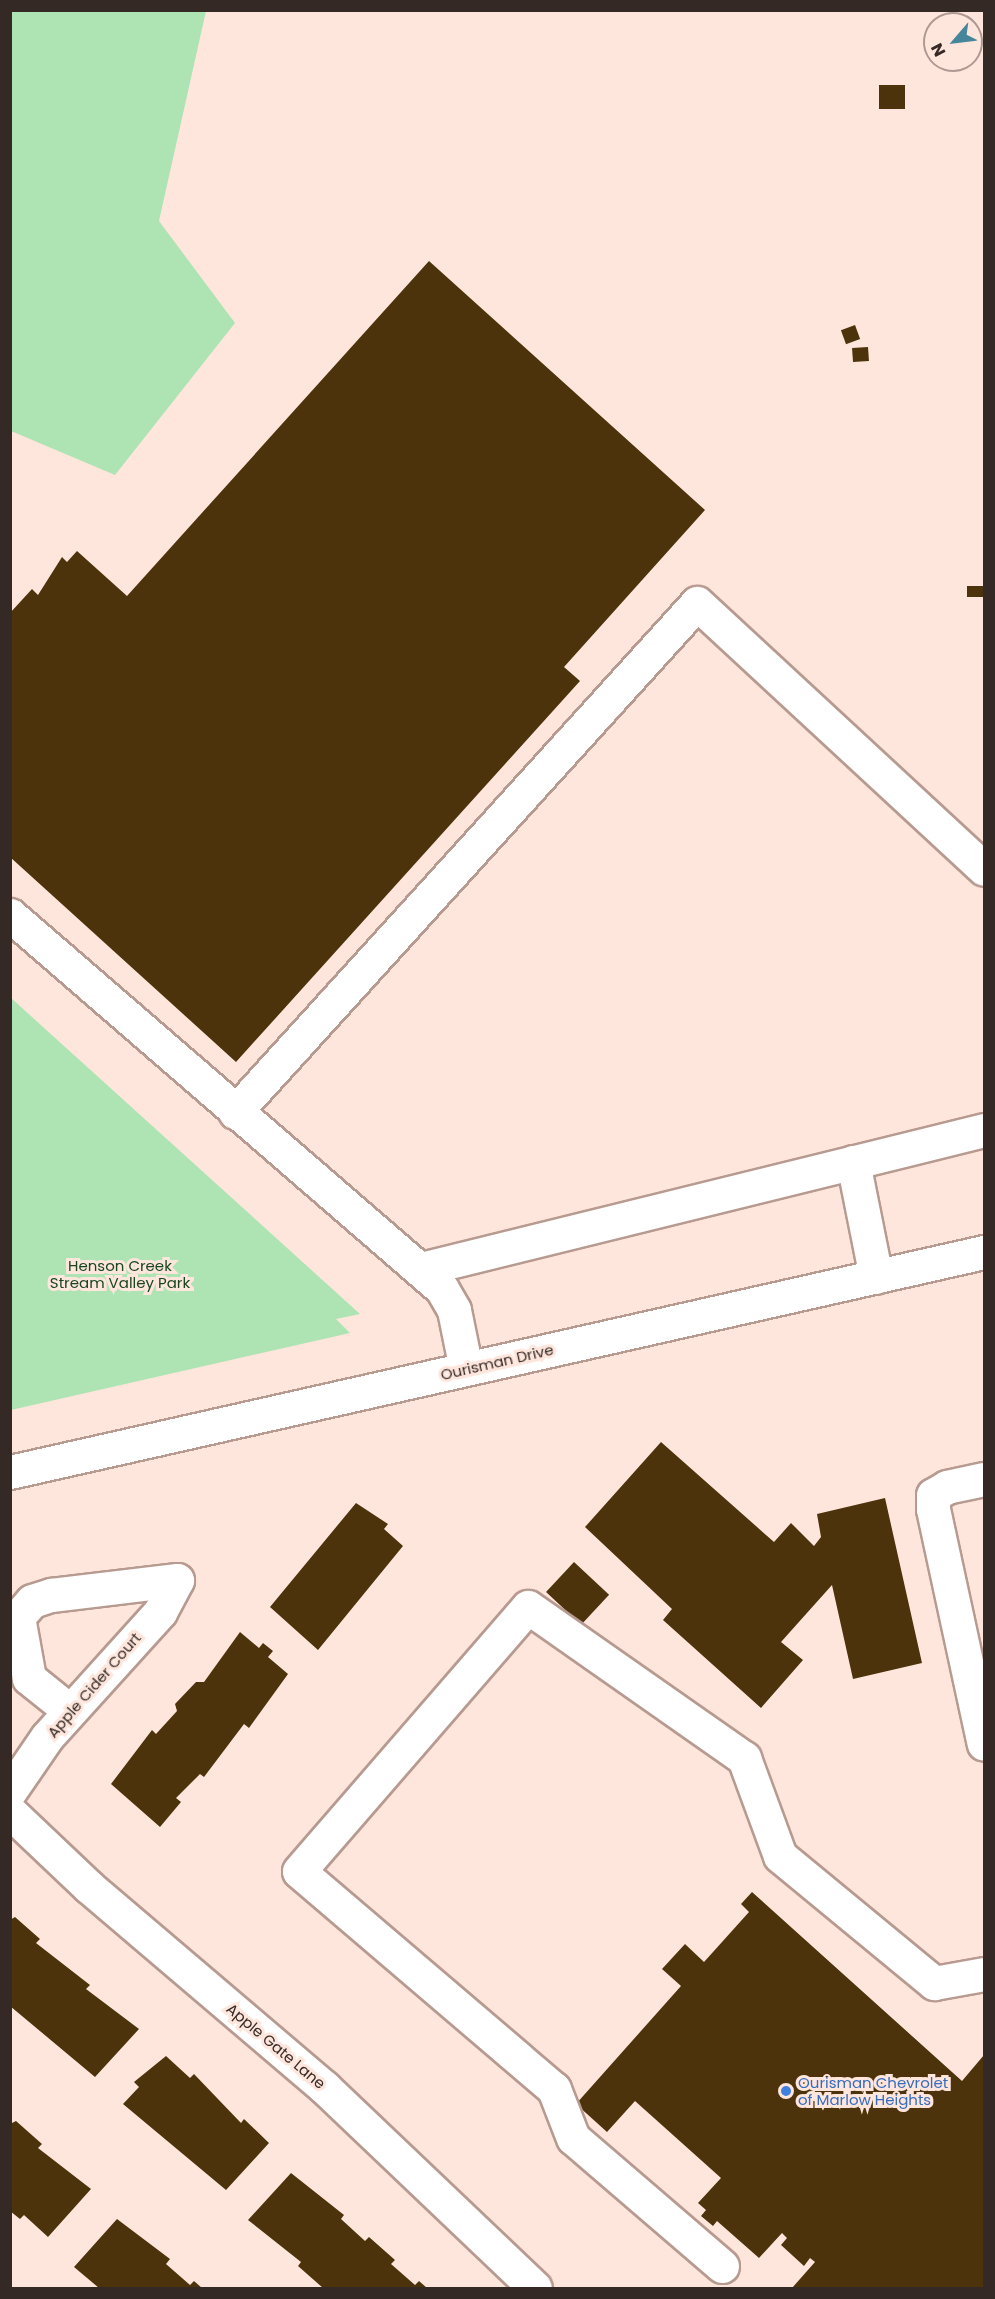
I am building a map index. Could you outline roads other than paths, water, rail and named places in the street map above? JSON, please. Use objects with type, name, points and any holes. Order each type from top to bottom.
[{"type":"street","points":[[234,1112],[697,603],[984,868]]},
{"type":"street","points":[[10,915],[234,1112],[421,1269],[454,1310],[466,1369]]},
{"type":"street","points":[[421,1269],[984,1130]]},
{"type":"street","points":[[853,1162],[876,1277]]},
{"type":"street","name":"Ourisman Drive","points":[[10,1472],[984,1252]]},
{"type":"street","points":[[984,1479],[946,1487],[933,1495],[933,1509],[984,1744]]},
{"type":"street","name":"Apple Cider Court","points":[[10,1791],[70,1711],[160,1612],[177,1580],[51,1595],[32,1601],[18,1617],[30,1678],[70,1711]]},
{"type":"street","points":[[722,2266],[573,2138],[554,2089],[299,1871],[528,1607],[744,1758],[780,1856],[934,1983],[984,1974]]},
{"type":"street","name":"Apple Gate Lane","points":[[10,1812],[88,1887],[324,2087],[535,2289]]},
{"type":"place","name":"Ourisman Chevrolet of Marlow Heights","points":[[786,2091]]},
{"type":"park label","name":"Henson Creek Stream Valley Park","points":[[120,1274]]}]
